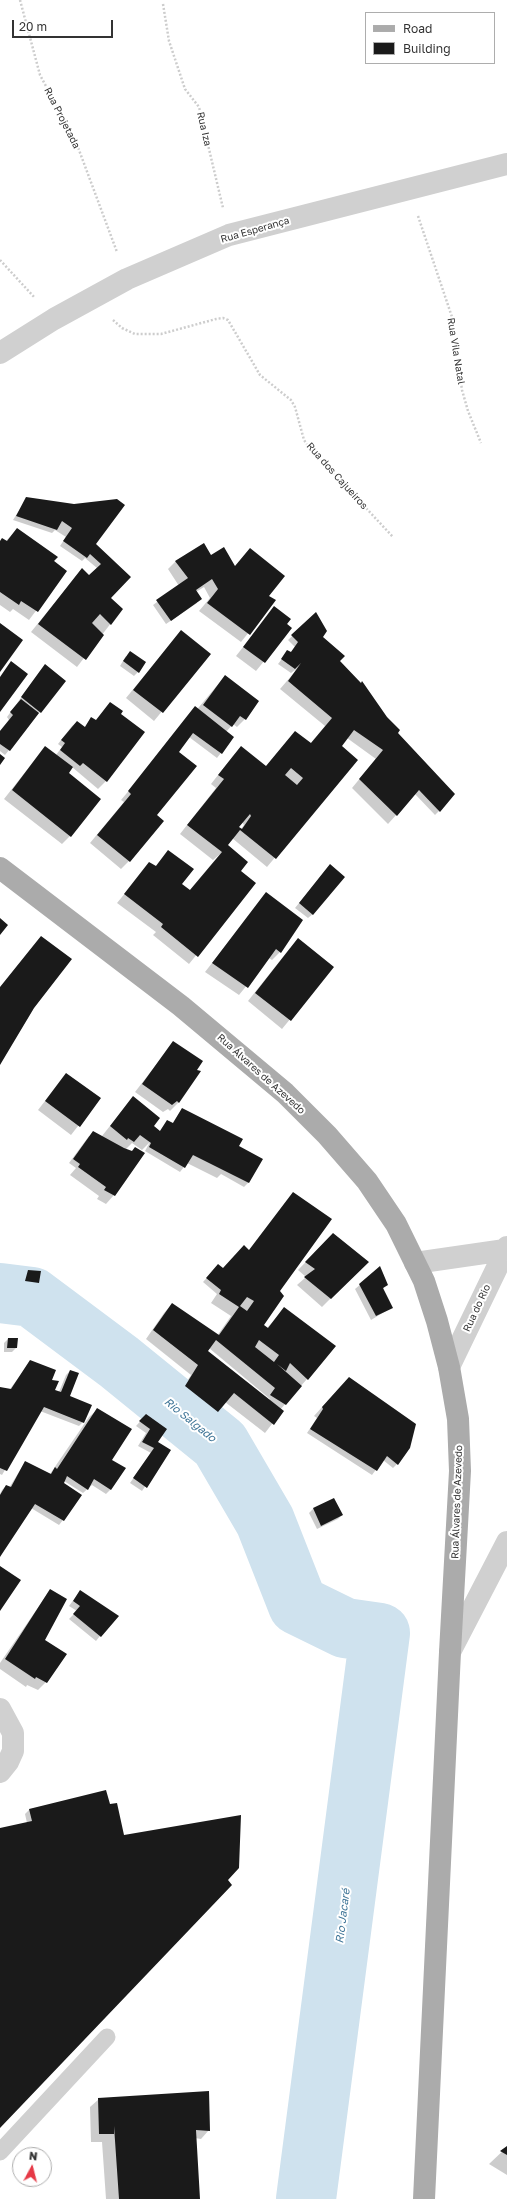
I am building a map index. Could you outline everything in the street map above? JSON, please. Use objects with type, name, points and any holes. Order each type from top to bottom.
[{"type":"main road","name":"Rua Álvares de Azevedo","points":[[0,868],[181,1006],[285,1093],[327,1136],[367,1181],[396,1224],[424,1281],[438,1321],[449,1367],[458,1419],[460,1471],[450,1641],[424,2199]]},
{"type":"street","name":"Rua Esperança","points":[[0,353],[54,319],[127,279],[229,235],[507,164]]},
{"type":"street","name":"Rua do Rio","points":[[415,1263],[506,1248]]},
{"type":"street","name":"Rua do Rio","points":[[449,1367],[506,1248]]},
{"type":"street","points":[[450,1641],[507,1542]]},
{"type":"street","points":[[0,1709],[13,1733],[13,1750],[8,1762],[0,1772]]},
{"type":"lane","points":[[0,2152],[107,2037]]},
{"type":"path","name":"Rua Projetada","points":[[20,0],[40,75],[76,142],[127,279]]},
{"type":"path","name":"Rua Iza","points":[[163,4],[169,41],[185,89],[199,107],[229,235]]},
{"type":"path","name":"Rua Vila Natal","points":[[410,189],[452,317],[462,390],[468,411],[481,443]]},
{"type":"path","points":[[0,260],[54,319]]},
{"type":"path","name":"Rua dos Cajueiros","points":[[90,299],[122,328],[136,334],[160,334],[216,319],[223,318],[228,320],[260,375],[291,400],[295,407],[304,440],[309,447],[393,537]]},
{"type":"building","points":[[26,497],[74,504],[117,499],[125,505],[96,544],[131,577],[111,598],[123,609],[111,625],[100,614],[92,623],[104,635],[86,660],[38,624],[82,568],[89,575],[101,564],[90,554],[87,558],[63,541],[72,528],[62,521],[57,530],[16,516]]},
{"type":"building","points":[[17,528],[58,557],[54,561],[67,571],[38,612],[21,601],[19,605],[0,592],[0,541],[2,538],[7,541]]},
{"type":"building","points":[[204,543],[211,555],[224,547],[235,566],[250,548],[285,576],[269,596],[276,600],[250,635],[207,603],[218,589],[212,579],[196,590],[202,599],[171,621],[156,600],[188,578],[175,561]]},
{"type":"building","points":[[274,606],[291,619],[287,624],[292,628],[265,663],[243,647]]},
{"type":"building","points":[[316,612],[327,631],[323,637],[345,656],[340,661],[361,683],[362,681],[387,717],[400,730],[398,733],[455,794],[440,812],[419,790],[397,816],[359,779],[383,750],[354,730],[342,746],[358,760],[276,859],[240,830],[228,845],[248,862],[241,871],[256,883],[198,957],[161,927],[163,924],[124,894],[149,862],[156,866],[168,850],[194,869],[182,884],[190,890],[222,852],[187,825],[224,779],[218,775],[241,746],[266,766],[295,731],[311,743],[332,718],[288,681],[301,663],[295,669],[281,659],[287,650],[291,652],[298,642],[291,635]],"holes":[[[291,768],[303,778],[297,785],[285,775]],[[250,814],[251,816],[242,829],[239,827]]]},
{"type":"building","points":[[0,623],[23,640],[0,672]]},
{"type":"building","points":[[181,630],[211,654],[163,713],[133,690]]},
{"type":"building","points":[[130,651],[146,662],[139,673],[123,661]]},
{"type":"building","points":[[11,661],[28,674],[0,712],[0,677]]},
{"type":"building","points":[[45,664],[66,681],[41,713],[21,697]]},
{"type":"building","points":[[225,675],[259,701],[246,720],[240,716],[232,727],[203,705]]},
{"type":"building","points":[[21,699],[39,713],[10,751],[0,744],[0,731],[13,715],[10,712]]},
{"type":"building","points":[[110,702],[123,711],[121,714],[145,732],[107,782],[83,763],[80,766],[60,750],[65,743],[61,740],[77,721],[85,727],[91,717],[96,720]]},
{"type":"building","points":[[195,706],[234,737],[222,754],[193,733],[179,752],[197,766],[157,815],[164,821],[130,862],[97,835],[131,794],[128,791]]},
{"type":"building","points":[[45,746],[73,767],[69,773],[101,799],[71,837],[12,790]]},
{"type":"building","points":[[0,754],[5,758],[0,765]]},
{"type":"building","points":[[330,864],[345,877],[313,915],[299,903]]},
{"type":"building","points":[[266,892],[303,920],[281,953],[276,949],[248,988],[212,963]]},
{"type":"building","points":[[0,918],[8,925],[0,935]]},
{"type":"building","points":[[41,936],[72,959],[34,1008],[0,1065],[0,987]]},
{"type":"building","points":[[298,938],[334,967],[291,1021],[255,993]]},
{"type":"building","points":[[173,1041],[203,1061],[197,1070],[201,1071],[179,1103],[177,1101],[172,1105],[142,1084]]},
{"type":"building","points":[[66,1073],[101,1098],[80,1127],[45,1101]]},
{"type":"building","points":[[133,1096],[160,1118],[154,1126],[160,1131],[167,1120],[173,1123],[182,1108],[243,1139],[239,1146],[263,1159],[249,1183],[193,1155],[185,1168],[149,1147],[151,1143],[140,1135],[134,1142],[128,1138],[127,1140],[110,1126]]},
{"type":"building","points":[[93,1131],[124,1148],[132,1151],[135,1147],[145,1153],[115,1196],[104,1190],[106,1187],[78,1167],[80,1164],[73,1159]]},
{"type":"building","points":[[293,1192],[332,1219],[280,1291],[284,1296],[264,1325],[268,1328],[284,1307],[336,1346],[308,1380],[290,1363],[286,1371],[277,1364],[302,1386],[286,1405],[270,1395],[275,1388],[216,1340],[208,1351],[284,1411],[274,1425],[234,1393],[218,1412],[185,1386],[198,1365],[153,1330],[172,1303],[219,1335],[239,1307],[219,1294],[221,1290],[206,1278],[218,1264],[223,1268],[244,1245],[249,1250]],"holes":[[[247,1297],[254,1301],[247,1311],[240,1306]],[[259,1340],[279,1355],[274,1362],[255,1347]]]},
{"type":"building","points":[[333,1233],[369,1262],[331,1299],[304,1277],[315,1269],[305,1262]]},
{"type":"building","points":[[380,1266],[388,1285],[383,1288],[393,1308],[376,1316],[359,1284]]},
{"type":"building","points":[[28,1270],[41,1271],[39,1283],[25,1281]]},
{"type":"building","points":[[8,1338],[18,1338],[17,1348],[7,1348]]},
{"type":"building","points":[[30,1360],[56,1370],[52,1380],[59,1381],[55,1390],[61,1392],[70,1370],[79,1373],[70,1396],[92,1405],[84,1423],[44,1407],[7,1471],[0,1468],[0,1387],[11,1389]]},
{"type":"building","points":[[349,1377],[416,1424],[410,1448],[398,1465],[387,1456],[377,1471],[310,1429],[323,1409],[322,1407]]},
{"type":"building","points":[[97,1408],[132,1429],[112,1460],[126,1468],[111,1490],[94,1479],[88,1490],[67,1476],[64,1483],[82,1495],[64,1521],[35,1504],[0,1557],[0,1495],[6,1485],[11,1487],[25,1461],[51,1474],[55,1467],[57,1469]]},
{"type":"building","points":[[146,1414],[167,1429],[158,1442],[171,1450],[147,1488],[133,1478],[154,1448],[142,1442],[150,1429],[139,1421]]},
{"type":"building","points":[[334,1498],[343,1515],[321,1526],[313,1508]]},
{"type":"building","points":[[0,1566],[21,1580],[0,1611]]},
{"type":"building","points":[[50,1589],[67,1599],[45,1640],[67,1654],[47,1683],[36,1677],[35,1679],[5,1659]]},
{"type":"building","points":[[80,1590],[119,1616],[101,1637],[73,1614],[80,1606],[73,1601]]},
{"type":"building","points":[[106,1790],[110,1804],[117,1803],[124,1835],[241,1815],[239,1868],[228,1880],[232,1885],[0,2128],[0,1828],[32,1821],[29,1809]]},
{"type":"building","points":[[209,2091],[210,2131],[196,2130],[200,2199],[119,2199],[114,2126],[114,2134],[99,2134],[98,2098]]},
{"type":"building","points":[[507,2146],[507,2155],[500,2151]]},
{"type":"waterway","name":"Rio Jacaré","points":[[0,1293],[32,1297],[119,1362],[220,1444],[265,1521],[298,1605],[345,1628],[380,1633],[306,2199]]},
{"type":"water label","name":"Rio Salgado","points":[[190,1420]]}]
